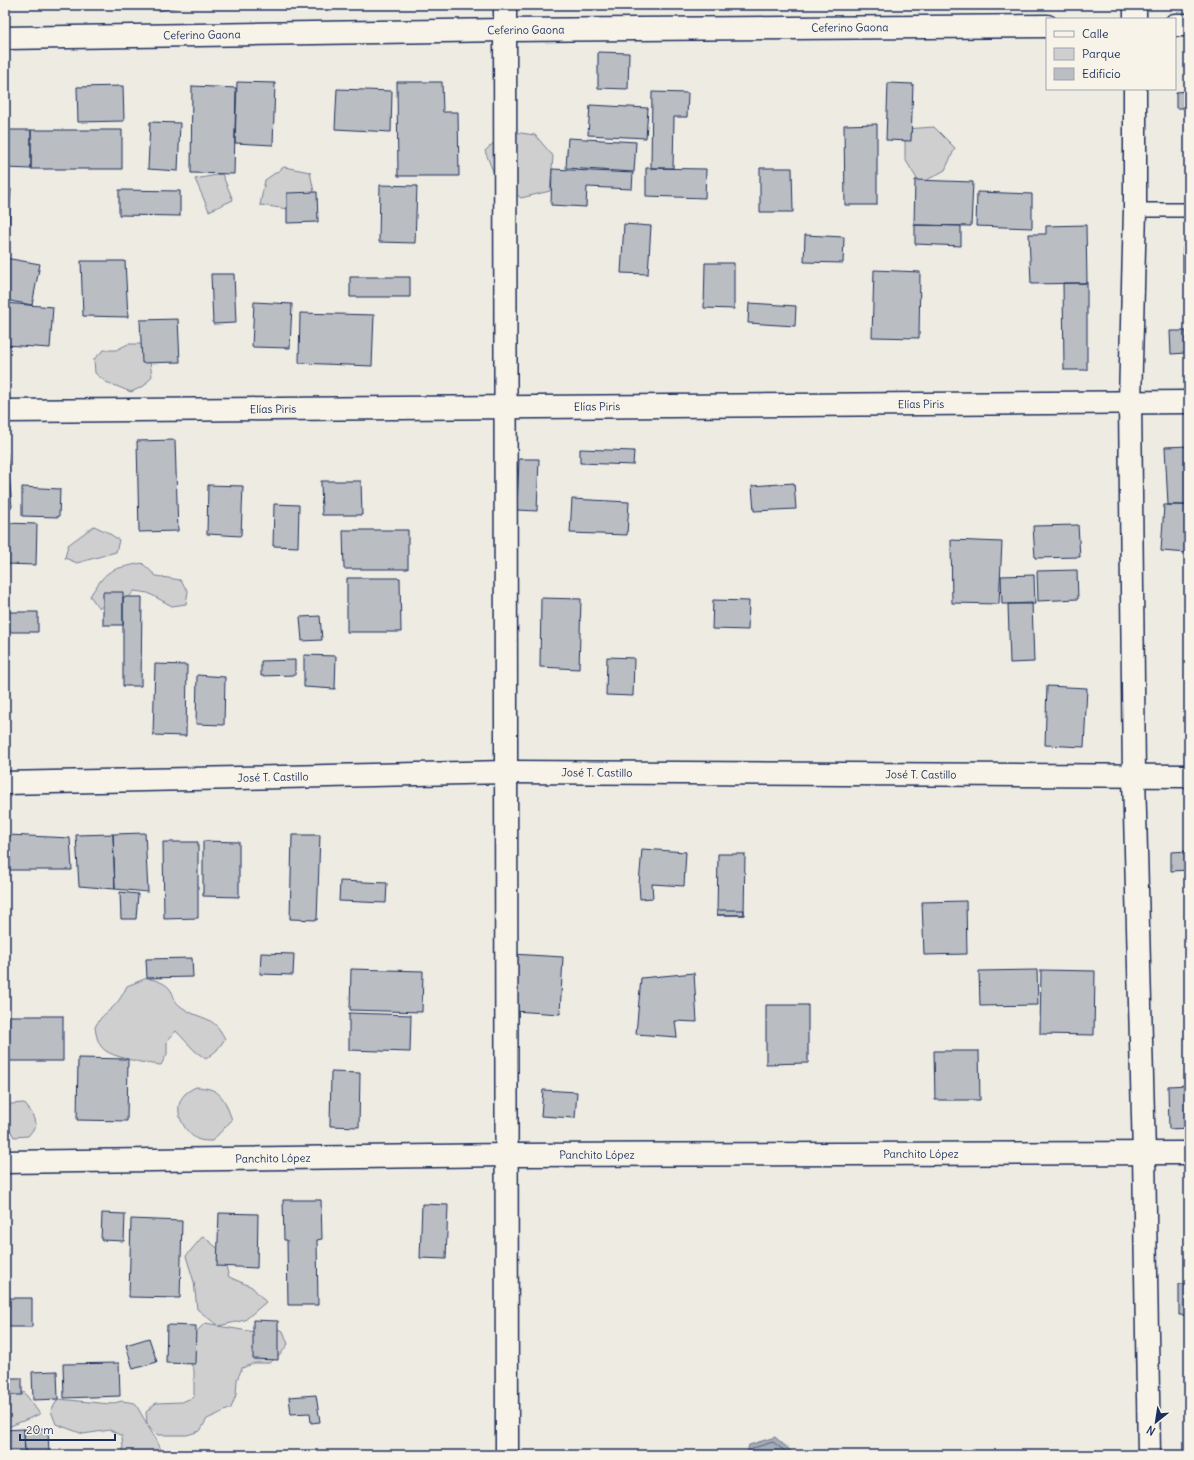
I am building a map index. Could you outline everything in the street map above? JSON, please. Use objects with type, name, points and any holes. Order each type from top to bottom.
[{"type":"street","points":[[505,5],[507,1455]]},
{"type":"street","points":[[1135,5],[1135,18]]},
{"type":"street","points":[[1176,25],[1189,25]]},
{"type":"street","name":"Ceferino Gaona","points":[[5,38],[505,30],[1046,26]]},
{"type":"street","points":[[1135,90],[1135,210],[1130,401],[1134,776],[1144,1154],[1149,1455]]},
{"type":"street","name":"Elías Piris","points":[[5,411],[1130,401],[1189,402]]},
{"type":"street","name":"José T. Castillo","points":[[5,783],[507,772],[1189,776]]},
{"type":"street","name":"Panchito López","points":[[5,1162],[507,1155],[1189,1153]]},
{"type":"lane","points":[[1135,210],[1189,210]]},
{"type":"green space","points":[[151,5],[189,5],[158,11]]},
{"type":"green space","points":[[934,127],[955,148],[945,170],[920,184],[905,159],[905,129]]},
{"type":"green space","points":[[506,131],[535,135],[553,156],[550,191],[521,198],[496,179],[485,151]]},
{"type":"green space","points":[[284,167],[310,172],[315,197],[288,209],[260,205],[265,180]]},
{"type":"green space","points":[[222,174],[233,200],[209,211],[195,179]]},
{"type":"green space","points":[[128,344],[141,344],[149,355],[152,376],[144,386],[131,392],[106,382],[95,373],[94,359],[104,350],[116,350]]},
{"type":"green space","points":[[94,526],[119,540],[116,552],[77,563],[65,558],[68,545]]},
{"type":"green space","points":[[142,563],[156,576],[180,580],[188,591],[186,604],[172,606],[148,593],[134,591],[119,605],[98,607],[90,596],[106,575],[122,567]]},
{"type":"green space","points":[[147,978],[164,984],[169,988],[179,1005],[216,1025],[225,1039],[217,1050],[206,1059],[195,1051],[176,1031],[167,1041],[167,1054],[161,1065],[124,1058],[111,1054],[103,1049],[99,1043],[96,1033],[95,1027],[97,1023],[117,1003],[127,986]]},
{"type":"green space","points":[[196,1087],[211,1089],[216,1092],[224,1100],[232,1120],[212,1141],[202,1141],[197,1139],[187,1131],[180,1119],[179,1106],[181,1100],[186,1093]]},
{"type":"green space","points":[[24,1103],[32,1113],[36,1126],[28,1136],[14,1137],[5,1122],[5,1109],[11,1104]]},
{"type":"green space","points":[[203,1236],[222,1252],[229,1277],[252,1287],[266,1302],[245,1320],[218,1326],[261,1333],[272,1326],[283,1331],[288,1344],[280,1355],[269,1363],[255,1363],[242,1368],[237,1380],[236,1395],[231,1408],[207,1419],[200,1431],[187,1435],[158,1435],[148,1426],[163,1454],[160,1455],[120,1455],[123,1449],[122,1436],[110,1430],[83,1434],[56,1424],[51,1411],[58,1399],[110,1404],[122,1401],[135,1403],[147,1424],[146,1412],[156,1403],[182,1402],[194,1397],[194,1370],[188,1358],[196,1332],[205,1323],[217,1325],[197,1309],[194,1282],[186,1256]]},
{"type":"green space","points":[[24,1392],[40,1414],[8,1427],[5,1419],[5,1398]]},
{"type":"water","points":[[775,1437],[791,1451],[791,1455],[746,1455],[749,1445]]},
{"type":"building","points":[[598,52],[629,53],[628,89],[598,88]]},
{"type":"building","points":[[237,82],[275,83],[273,145],[235,143]]},
{"type":"building","points":[[397,82],[442,82],[443,112],[458,112],[459,176],[398,176]]},
{"type":"building","points":[[888,83],[913,84],[911,141],[886,140]]},
{"type":"building","points":[[123,86],[124,121],[78,122],[77,87]]},
{"type":"building","points":[[192,86],[236,88],[234,174],[191,173]]},
{"type":"building","points":[[337,89],[392,91],[391,132],[335,129]]},
{"type":"building","points":[[1189,91],[1189,108],[1176,108],[1176,92]]},
{"type":"building","points":[[652,92],[688,93],[687,117],[674,117],[673,168],[651,168]]},
{"type":"building","points":[[590,105],[648,108],[646,138],[588,135]]},
{"type":"building","points":[[150,122],[180,123],[178,171],[148,169]]},
{"type":"building","points":[[877,124],[877,205],[845,205],[844,125]]},
{"type":"building","points":[[5,130],[31,130],[31,169],[5,168]]},
{"type":"building","points":[[31,130],[122,130],[122,169],[31,169]]},
{"type":"building","points":[[568,138],[636,142],[634,172],[566,168]]},
{"type":"building","points":[[646,168],[706,169],[705,198],[646,196]]},
{"type":"building","points":[[760,168],[792,168],[793,212],[760,212]]},
{"type":"building","points":[[552,169],[633,173],[632,189],[587,187],[586,207],[551,205]]},
{"type":"building","points":[[915,180],[973,182],[971,226],[914,225]]},
{"type":"building","points":[[380,185],[417,186],[415,243],[379,242]]},
{"type":"building","points":[[5,189],[11,189],[9,226],[5,226]]},
{"type":"building","points":[[119,190],[180,191],[180,216],[119,215]]},
{"type":"building","points":[[317,192],[318,222],[287,223],[287,193]]},
{"type":"building","points":[[977,192],[1032,194],[1032,228],[976,226]]},
{"type":"building","points":[[624,224],[651,226],[648,274],[621,273]]},
{"type":"building","points":[[915,225],[961,226],[961,246],[915,244]]},
{"type":"building","points":[[1086,225],[1087,283],[1031,284],[1029,234],[1046,234],[1046,226]]},
{"type":"building","points":[[805,235],[844,237],[843,263],[804,262]]},
{"type":"building","points":[[1183,247],[1189,247],[1189,273],[1183,273]]},
{"type":"building","points":[[5,258],[40,264],[32,305],[5,300]]},
{"type":"building","points":[[81,261],[125,261],[128,317],[83,316]]},
{"type":"building","points":[[705,263],[734,263],[734,309],[704,308]]},
{"type":"building","points":[[874,270],[920,272],[919,338],[872,337]]},
{"type":"building","points":[[211,274],[234,274],[236,323],[213,324]]},
{"type":"building","points":[[350,277],[410,277],[410,297],[350,297]]},
{"type":"building","points":[[1063,283],[1087,283],[1087,370],[1064,370]]},
{"type":"building","points":[[254,302],[292,304],[290,348],[252,347]]},
{"type":"building","points":[[5,303],[53,307],[50,348],[5,345]]},
{"type":"building","points":[[749,303],[796,306],[795,326],[748,323]]},
{"type":"building","points":[[300,313],[374,315],[372,366],[299,363]]},
{"type":"building","points":[[178,319],[180,362],[142,363],[140,320]]},
{"type":"building","points":[[1170,331],[1186,331],[1186,353],[1171,354]]},
{"type":"building","points":[[175,440],[178,531],[139,532],[137,441]]},
{"type":"building","points":[[1189,446],[1189,505],[1168,505],[1165,447]]},
{"type":"building","points":[[580,449],[634,451],[633,465],[580,463]]},
{"type":"building","points":[[5,453],[7,453],[12,507],[5,508]]},
{"type":"building","points":[[519,459],[539,459],[537,511],[517,510]]},
{"type":"building","points":[[321,481],[361,481],[362,515],[322,515]]},
{"type":"building","points":[[794,483],[796,509],[754,511],[752,486]]},
{"type":"building","points":[[208,485],[243,486],[241,536],[207,534]]},
{"type":"building","points":[[22,487],[60,489],[59,517],[22,516]]},
{"type":"building","points":[[572,499],[629,502],[627,535],[570,533]]},
{"type":"building","points":[[274,504],[299,505],[298,547],[273,546]]},
{"type":"building","points":[[1164,505],[1189,505],[1189,553],[1161,551]]},
{"type":"building","points":[[5,523],[37,524],[36,565],[5,564]]},
{"type":"building","points":[[1078,525],[1080,557],[1035,558],[1033,526]]},
{"type":"building","points":[[343,530],[408,530],[408,569],[344,569]]},
{"type":"building","points":[[951,540],[1002,542],[999,604],[952,603]]},
{"type":"building","points":[[1077,570],[1078,599],[1038,601],[1037,571]]},
{"type":"building","points":[[1034,575],[1035,604],[1002,604],[1001,576]]},
{"type":"building","points":[[347,578],[400,578],[401,632],[347,632]]},
{"type":"building","points":[[103,592],[123,592],[123,625],[103,625]]},
{"type":"building","points":[[123,597],[142,597],[141,686],[123,686]]},
{"type":"building","points":[[541,598],[581,599],[579,669],[540,667]]},
{"type":"building","points":[[713,600],[749,601],[748,630],[712,629]]},
{"type":"building","points":[[1032,603],[1034,662],[1010,663],[1008,604]]},
{"type":"building","points":[[5,612],[38,612],[38,632],[5,632]]},
{"type":"building","points":[[320,616],[322,640],[302,641],[300,617]]},
{"type":"building","points":[[304,655],[336,656],[335,689],[304,687]]},
{"type":"building","points":[[607,657],[634,658],[633,696],[606,695]]},
{"type":"building","points":[[295,660],[295,675],[261,676],[261,661]]},
{"type":"building","points":[[155,664],[187,665],[186,736],[153,735]]},
{"type":"building","points":[[197,675],[225,677],[224,725],[196,724]]},
{"type":"building","points":[[1047,686],[1087,688],[1084,747],[1045,745]]},
{"type":"building","points":[[145,833],[148,892],[115,889],[113,834]]},
{"type":"building","points":[[113,834],[115,889],[79,886],[76,835]]},
{"type":"building","points":[[8,835],[70,838],[72,870],[6,870]]},
{"type":"building","points":[[292,835],[320,835],[317,920],[290,919]]},
{"type":"building","points":[[203,841],[239,842],[239,897],[203,896]]},
{"type":"building","points":[[163,842],[198,842],[198,918],[164,919]]},
{"type":"building","points":[[642,849],[686,852],[684,886],[652,884],[653,898],[640,899],[639,884]]},
{"type":"building","points":[[1189,851],[1189,870],[1171,871],[1171,852]]},
{"type":"building","points":[[718,854],[745,854],[744,915],[717,915]]},
{"type":"building","points":[[340,881],[387,883],[386,903],[339,901]]},
{"type":"building","points":[[120,892],[138,894],[136,919],[121,919]]},
{"type":"building","points":[[966,901],[967,954],[924,955],[922,902]]},
{"type":"building","points":[[717,910],[744,910],[744,915],[717,915]]},
{"type":"building","points":[[261,953],[294,954],[293,975],[260,974]]},
{"type":"building","points":[[512,954],[563,957],[560,1014],[514,1011]]},
{"type":"building","points":[[192,958],[193,977],[147,978],[146,959]]},
{"type":"building","points":[[351,969],[423,971],[422,1012],[350,1010]]},
{"type":"building","points":[[1037,970],[1038,1005],[980,1006],[979,971]]},
{"type":"building","points":[[1041,970],[1095,971],[1094,1035],[1040,1034]]},
{"type":"building","points":[[694,973],[697,1022],[675,1021],[677,1037],[636,1034],[641,978]]},
{"type":"building","points":[[766,1005],[808,1005],[808,1063],[766,1064]]},
{"type":"building","points":[[349,1013],[411,1015],[410,1052],[349,1050]]},
{"type":"building","points":[[5,1016],[63,1016],[63,1061],[5,1061]]},
{"type":"building","points":[[934,1051],[979,1051],[980,1100],[935,1100]]},
{"type":"building","points":[[78,1058],[128,1059],[127,1121],[77,1120]]},
{"type":"building","points":[[331,1072],[360,1073],[359,1127],[330,1126]]},
{"type":"building","points":[[1189,1085],[1189,1128],[1169,1129],[1168,1086]]},
{"type":"building","points":[[543,1090],[577,1092],[575,1118],[541,1116]]},
{"type":"building","points":[[283,1200],[321,1200],[322,1239],[317,1240],[318,1305],[288,1305],[287,1240],[284,1240]]},
{"type":"building","points":[[422,1204],[448,1205],[446,1259],[420,1258]]},
{"type":"building","points":[[102,1213],[125,1214],[124,1241],[101,1240]]},
{"type":"building","points":[[219,1213],[258,1214],[257,1268],[217,1266]]},
{"type":"building","points":[[131,1219],[182,1221],[180,1298],[129,1297]]},
{"type":"building","points":[[1179,1284],[1189,1284],[1189,1315],[1179,1315]]},
{"type":"building","points":[[5,1297],[6,1327],[6,1333],[5,1333]]},
{"type":"building","points":[[5,1298],[32,1298],[32,1327],[6,1327]]},
{"type":"building","points":[[253,1320],[278,1321],[278,1360],[253,1359]]},
{"type":"building","points":[[1189,1320],[1189,1350],[1187,1350]]},
{"type":"building","points":[[167,1325],[196,1326],[195,1364],[166,1363]]},
{"type":"building","points":[[149,1338],[157,1362],[133,1369],[126,1345]]},
{"type":"building","points":[[119,1363],[120,1396],[64,1398],[63,1364]]},
{"type":"building","points":[[57,1371],[58,1399],[33,1400],[32,1372]]},
{"type":"building","points":[[5,1378],[22,1378],[22,1395],[5,1395]]},
{"type":"building","points":[[316,1395],[320,1422],[311,1423],[310,1413],[291,1414],[289,1397]]},
{"type":"building","points":[[48,1428],[49,1455],[25,1455],[24,1429]]},
{"type":"building","points":[[24,1429],[25,1455],[5,1455],[5,1430]]}]
